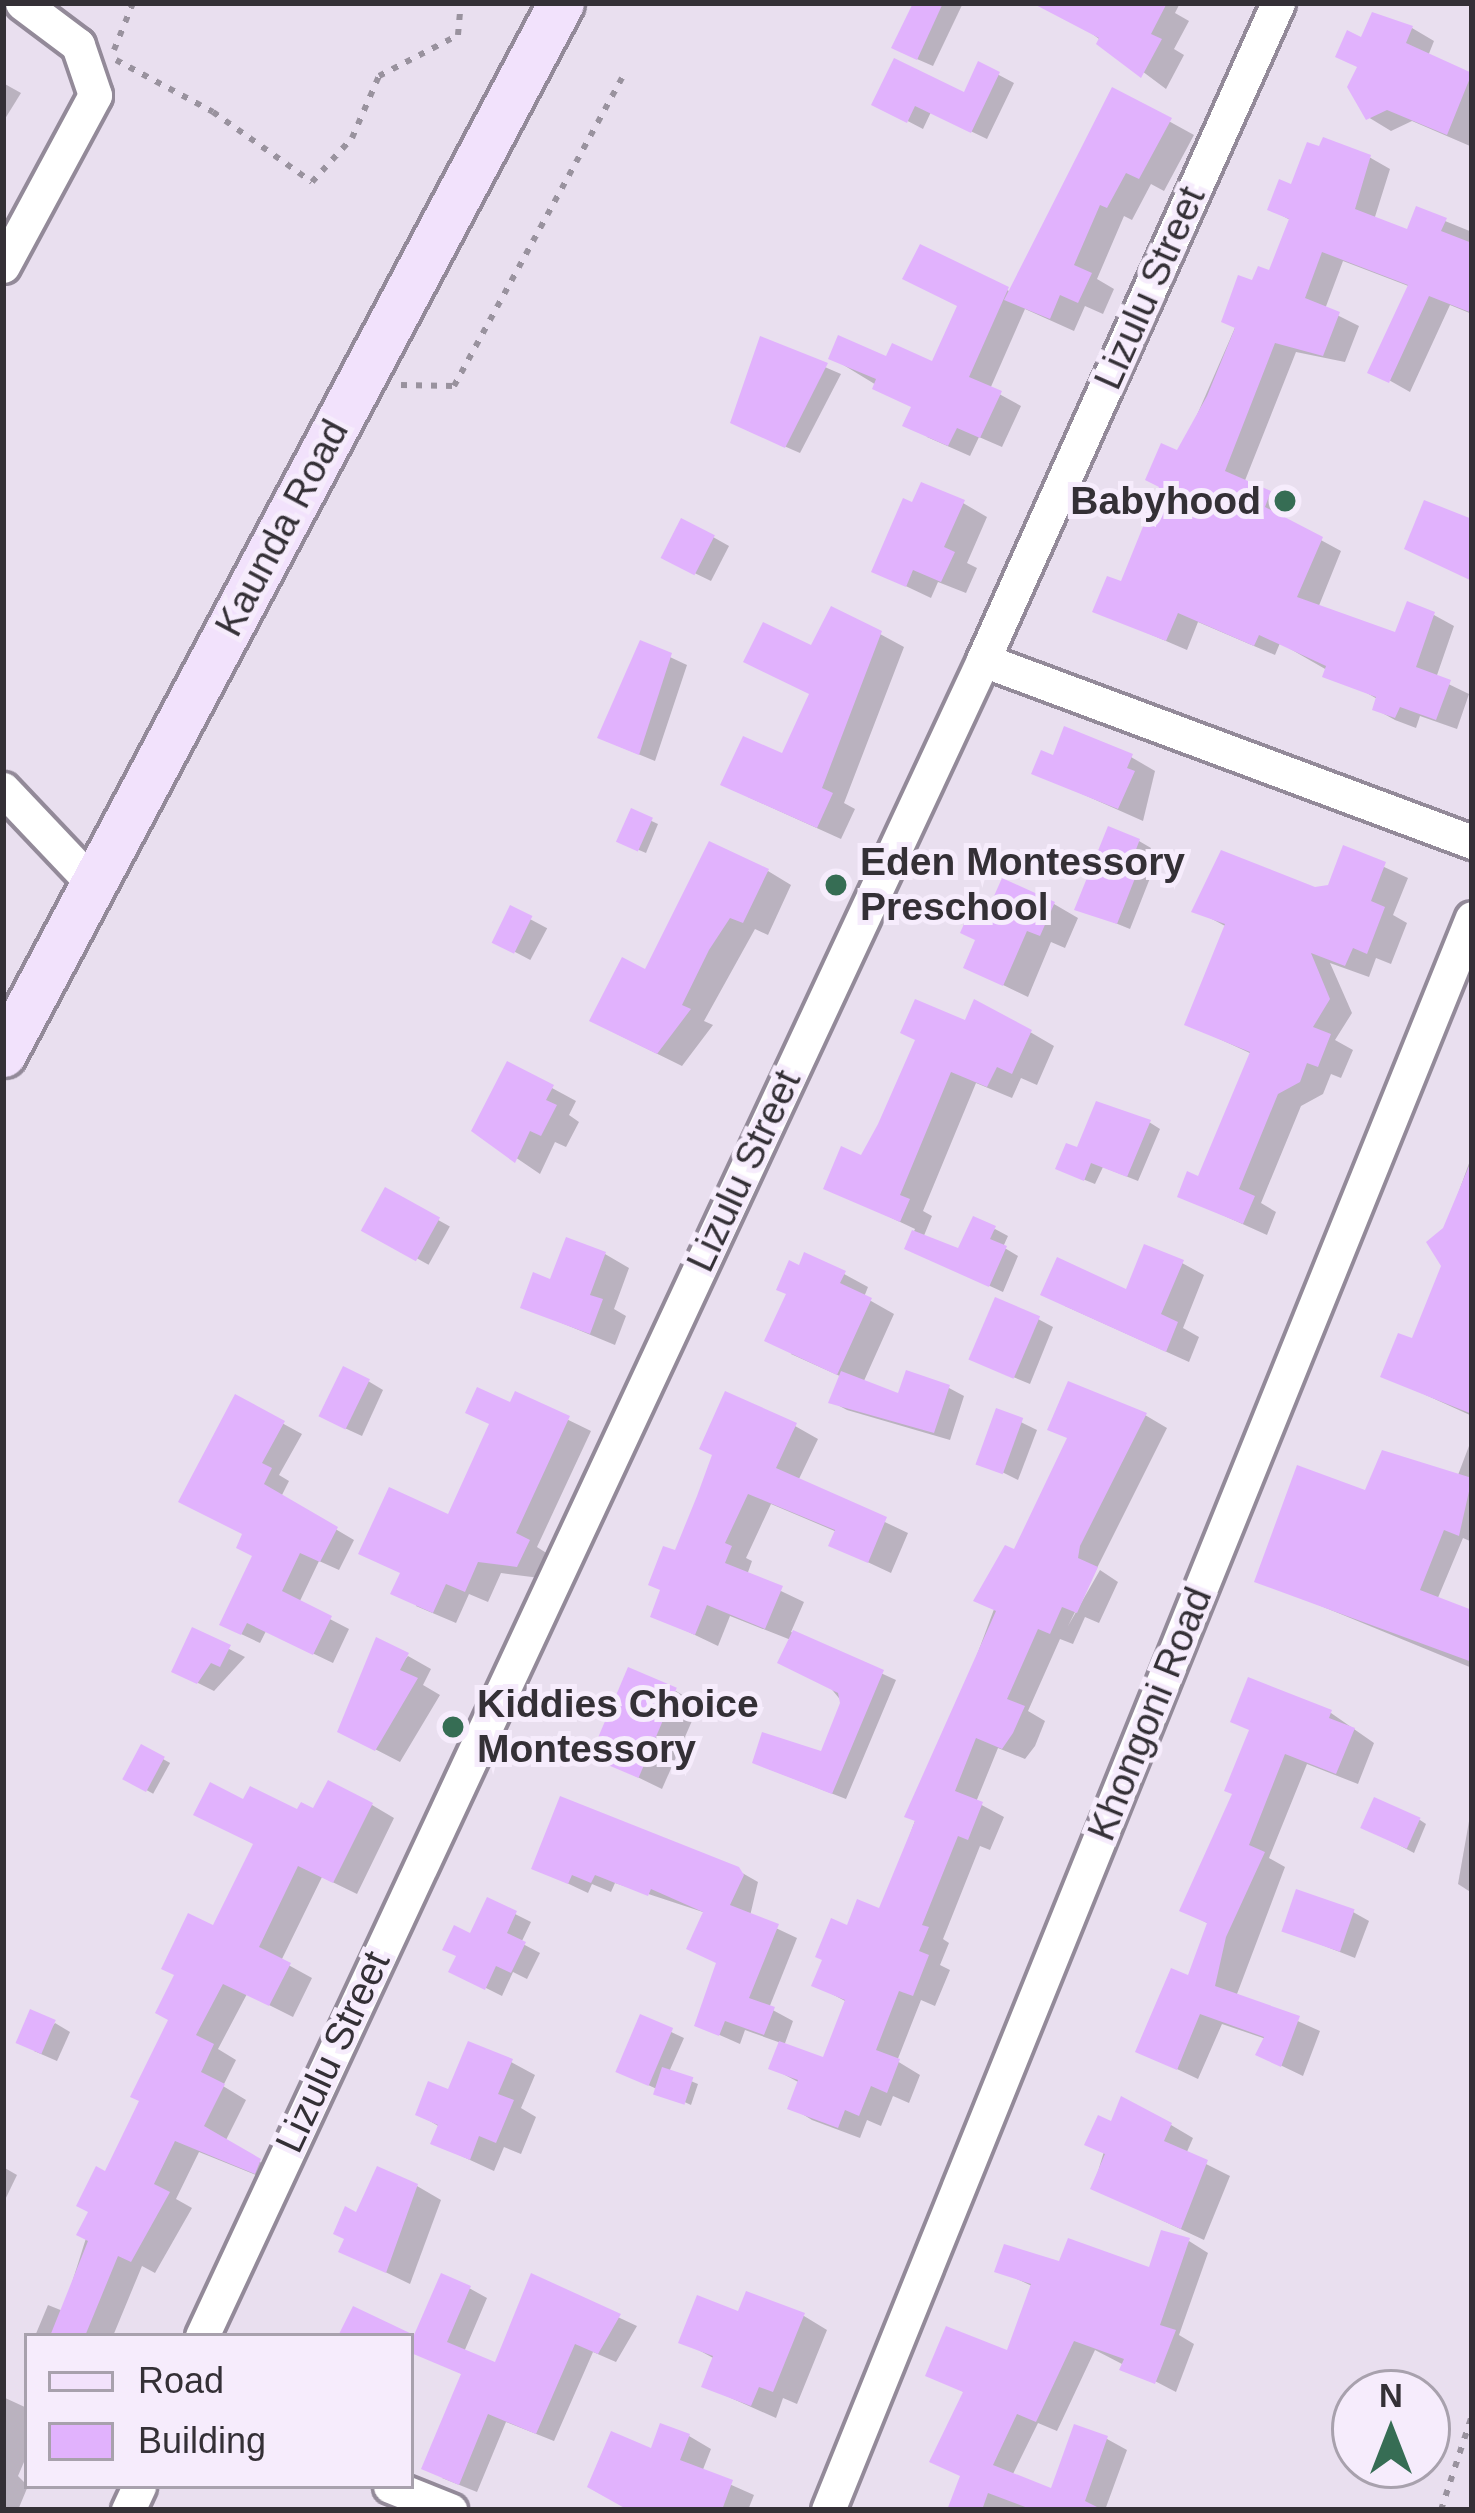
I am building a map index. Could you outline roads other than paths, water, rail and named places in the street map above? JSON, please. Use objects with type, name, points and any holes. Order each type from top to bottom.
[{"type":"main road","name":"Kaunda Road","points":[[3,1054],[562,3]]},
{"type":"street","points":[[3,266],[95,94],[78,45],[22,3]]},
{"type":"street","name":"Lizulu Street","points":[[203,2333],[983,660],[1278,3]]},
{"type":"street","points":[[983,660],[1472,842]]},
{"type":"street","points":[[3,789],[93,884]]},
{"type":"street","name":"Khongoni Road","points":[[828,2510],[1472,918]]},
{"type":"street","points":[[398,2489],[450,2510]]},
{"type":"place","name":"Babyhood","points":[[1285,501]]},
{"type":"place","name":"Eden Montessory Preschool","points":[[836,885]]},
{"type":"place","name":"Kiddies Choice Montessory","points":[[453,1727]]}]
